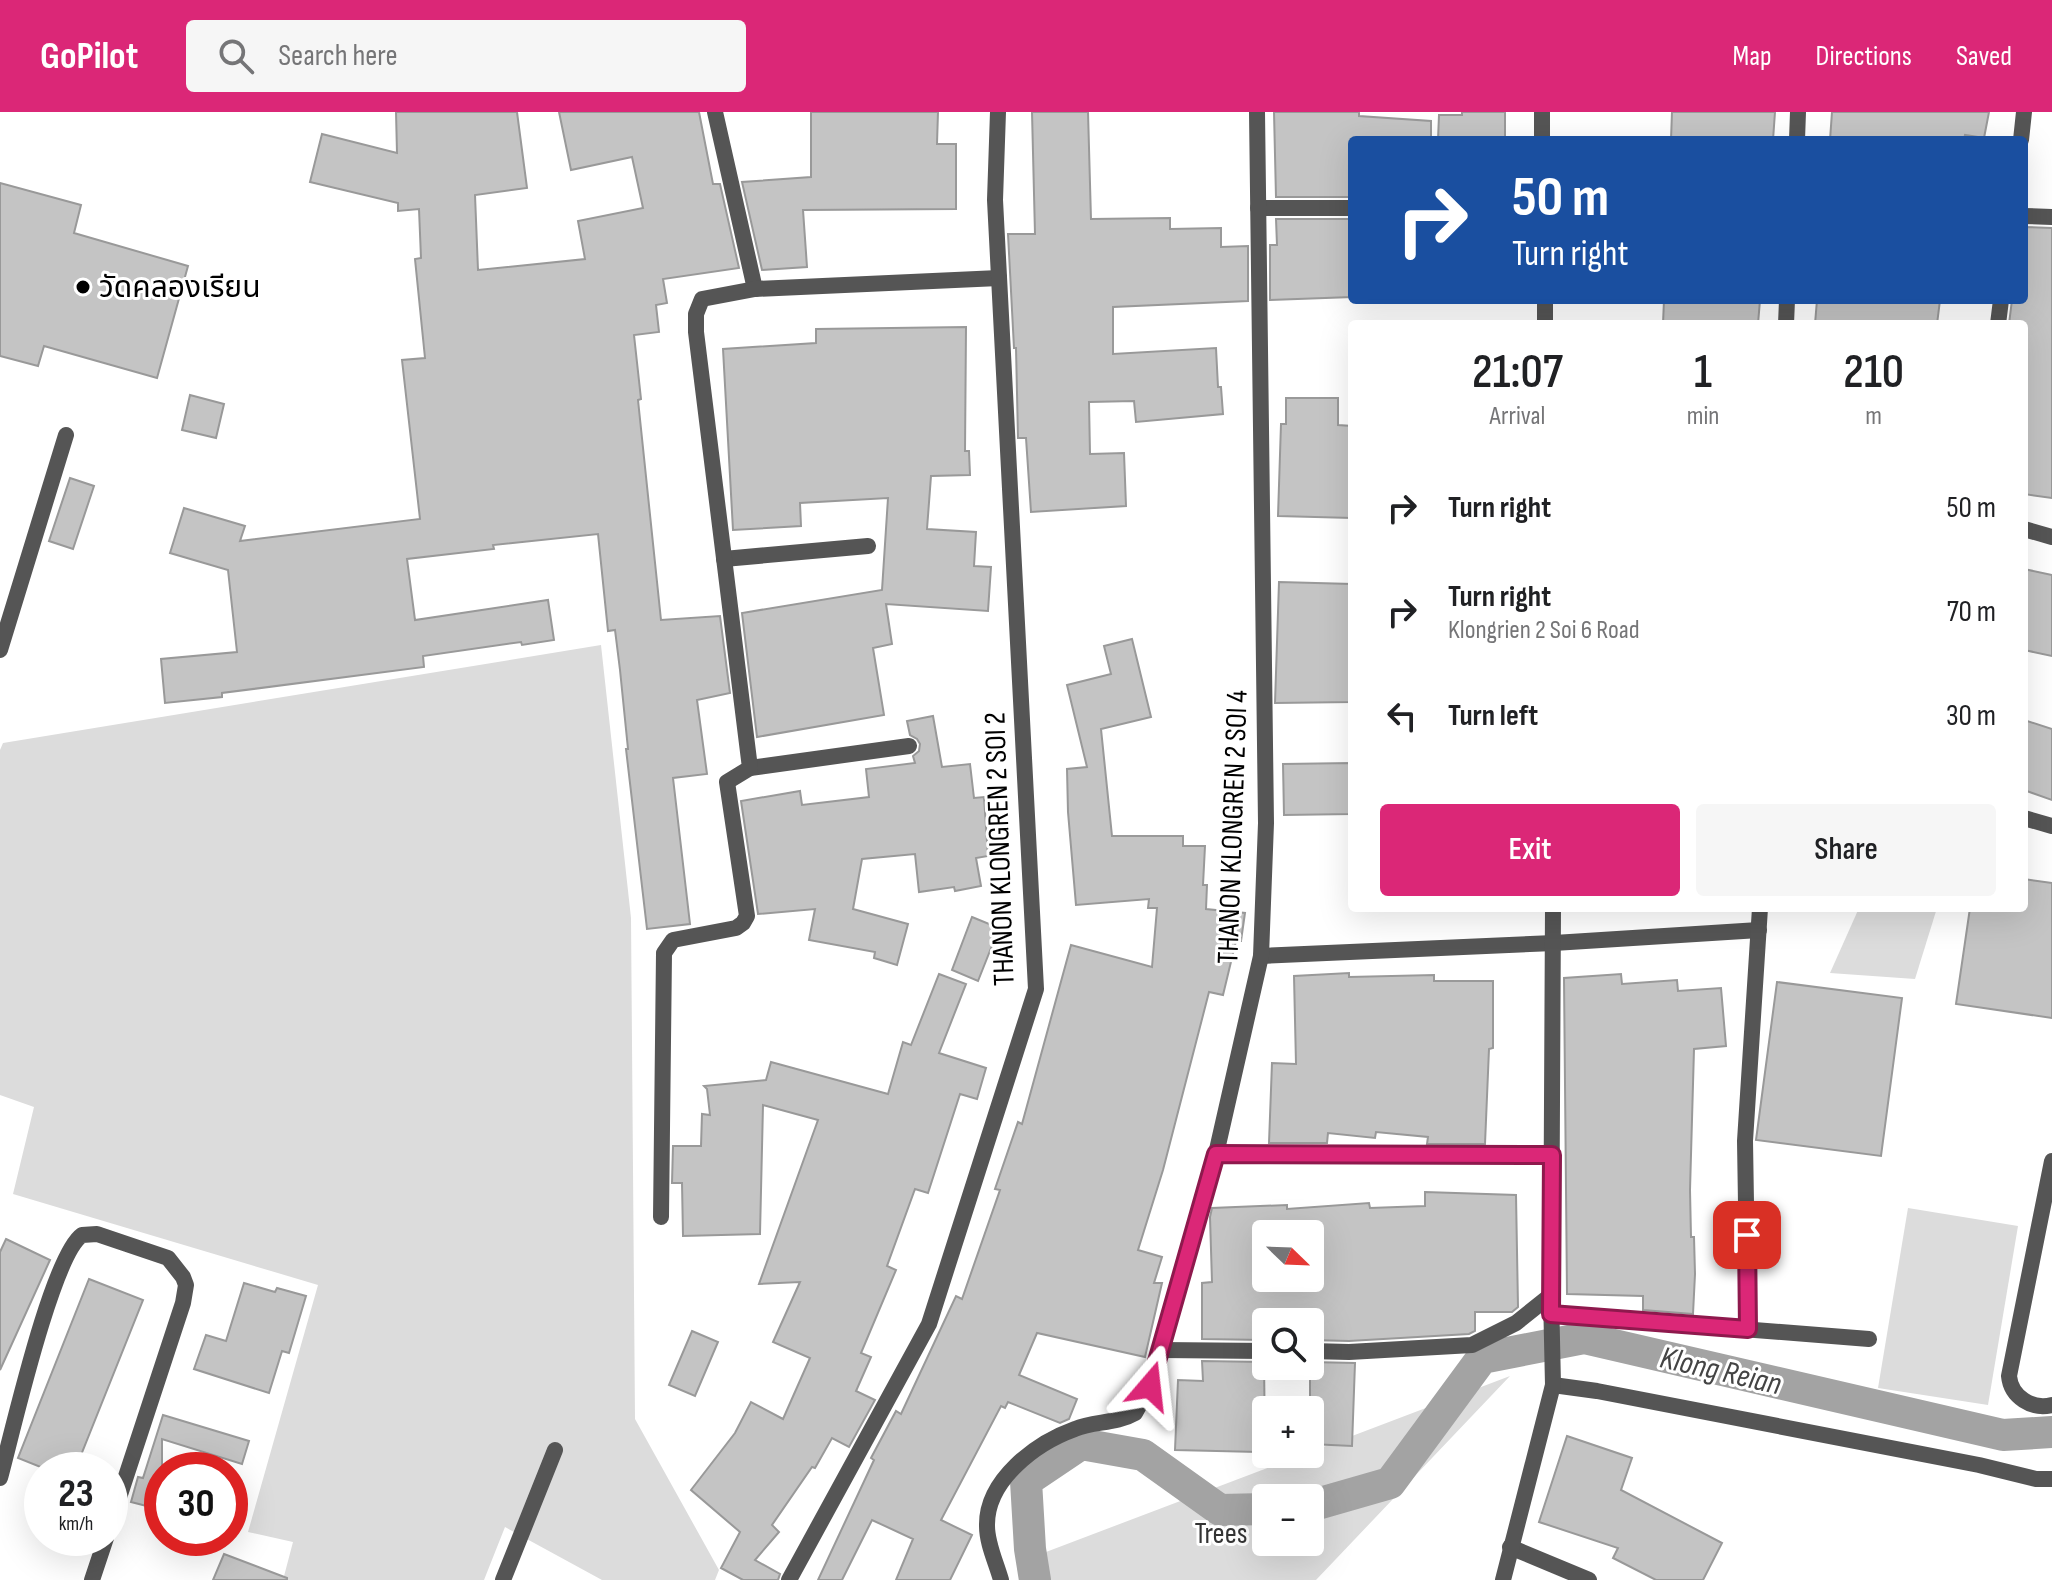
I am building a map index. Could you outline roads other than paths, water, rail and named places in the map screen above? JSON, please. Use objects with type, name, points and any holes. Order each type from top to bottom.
[{"type":"street","points":[[715,112],[755,289]]},
{"type":"street","name":"THANON KLONGREN 2 SOI 2","points":[[789,1580],[929,1324],[1036,989],[995,200],[998,112]]},
{"type":"street","name":"THANON KLONGREN 2 SOI 4","points":[[1001,1580],[986,1523],[1003,1480],[1023,1459],[1048,1441],[1077,1428],[1114,1421],[1135,1413],[1150,1386],[1216,1154],[1261,956],[1266,823],[1257,112]]},
{"type":"street","points":[[1542,112],[1542,136]]},
{"type":"street","points":[[1797,136],[1798,112]]},
{"type":"street","points":[[2021,136],[2024,112]]},
{"type":"street","points":[[1258,208],[1348,208]]},
{"type":"street","points":[[2028,216],[2052,217]]},
{"type":"street","points":[[750,768],[695,316],[702,299],[755,289],[999,278]]},
{"type":"street","points":[[0,650],[66,435]]},
{"type":"street","points":[[2028,530],[2052,537]]},
{"type":"street","points":[[724,559],[868,546]]},
{"type":"street","points":[[661,1217],[663,956],[673,940],[736,928],[746,920],[727,782],[750,768],[909,746]]},
{"type":"street","points":[[2028,819],[2052,826]]},
{"type":"street","points":[[1503,1580],[1553,1381],[1553,912]]},
{"type":"street","points":[[1748,1329],[1745,1141],[1760,912]]},
{"type":"street","points":[[1261,956],[1759,930]]},
{"type":"street","points":[[1216,1154],[1552,1155]]},
{"type":"street","points":[[2052,1161],[2009,1376],[2013,1391],[2019,1397],[2035,1405],[2052,1405]]},
{"type":"street","points":[[0,1478],[54,1285],[73,1243],[82,1235],[97,1234],[168,1258],[180,1271],[186,1285],[183,1303],[128,1470]]},
{"type":"street","points":[[1324,1351],[1472,1345],[1516,1323],[1551,1295]]},
{"type":"street","points":[[1551,1317],[1869,1339]]},
{"type":"street","points":[[1161,1350],[1252,1351]]},
{"type":"street","points":[[1553,1381],[2036,1479],[2052,1479]]},
{"type":"street","points":[[503,1580],[555,1450]]},
{"type":"street","points":[[1510,1547],[1589,1580]]},
{"type":"street","points":[[92,1580],[100,1556]]},
{"type":"waterway","name":"Klong Reian","points":[[1324,1502],[1390,1483],[1482,1358],[1584,1338],[2003,1435],[2052,1432]]},
{"type":"waterway","name":"Klong Reian","points":[[1035,1580],[1026,1481],[1081,1444],[1143,1455],[1220,1510],[1252,1509]]},
{"type":"place","name":"วัดคลองเรียน","points":[[83,287]]},
{"type":"park label","name":"Trees","points":[[1221,1533]]}]
